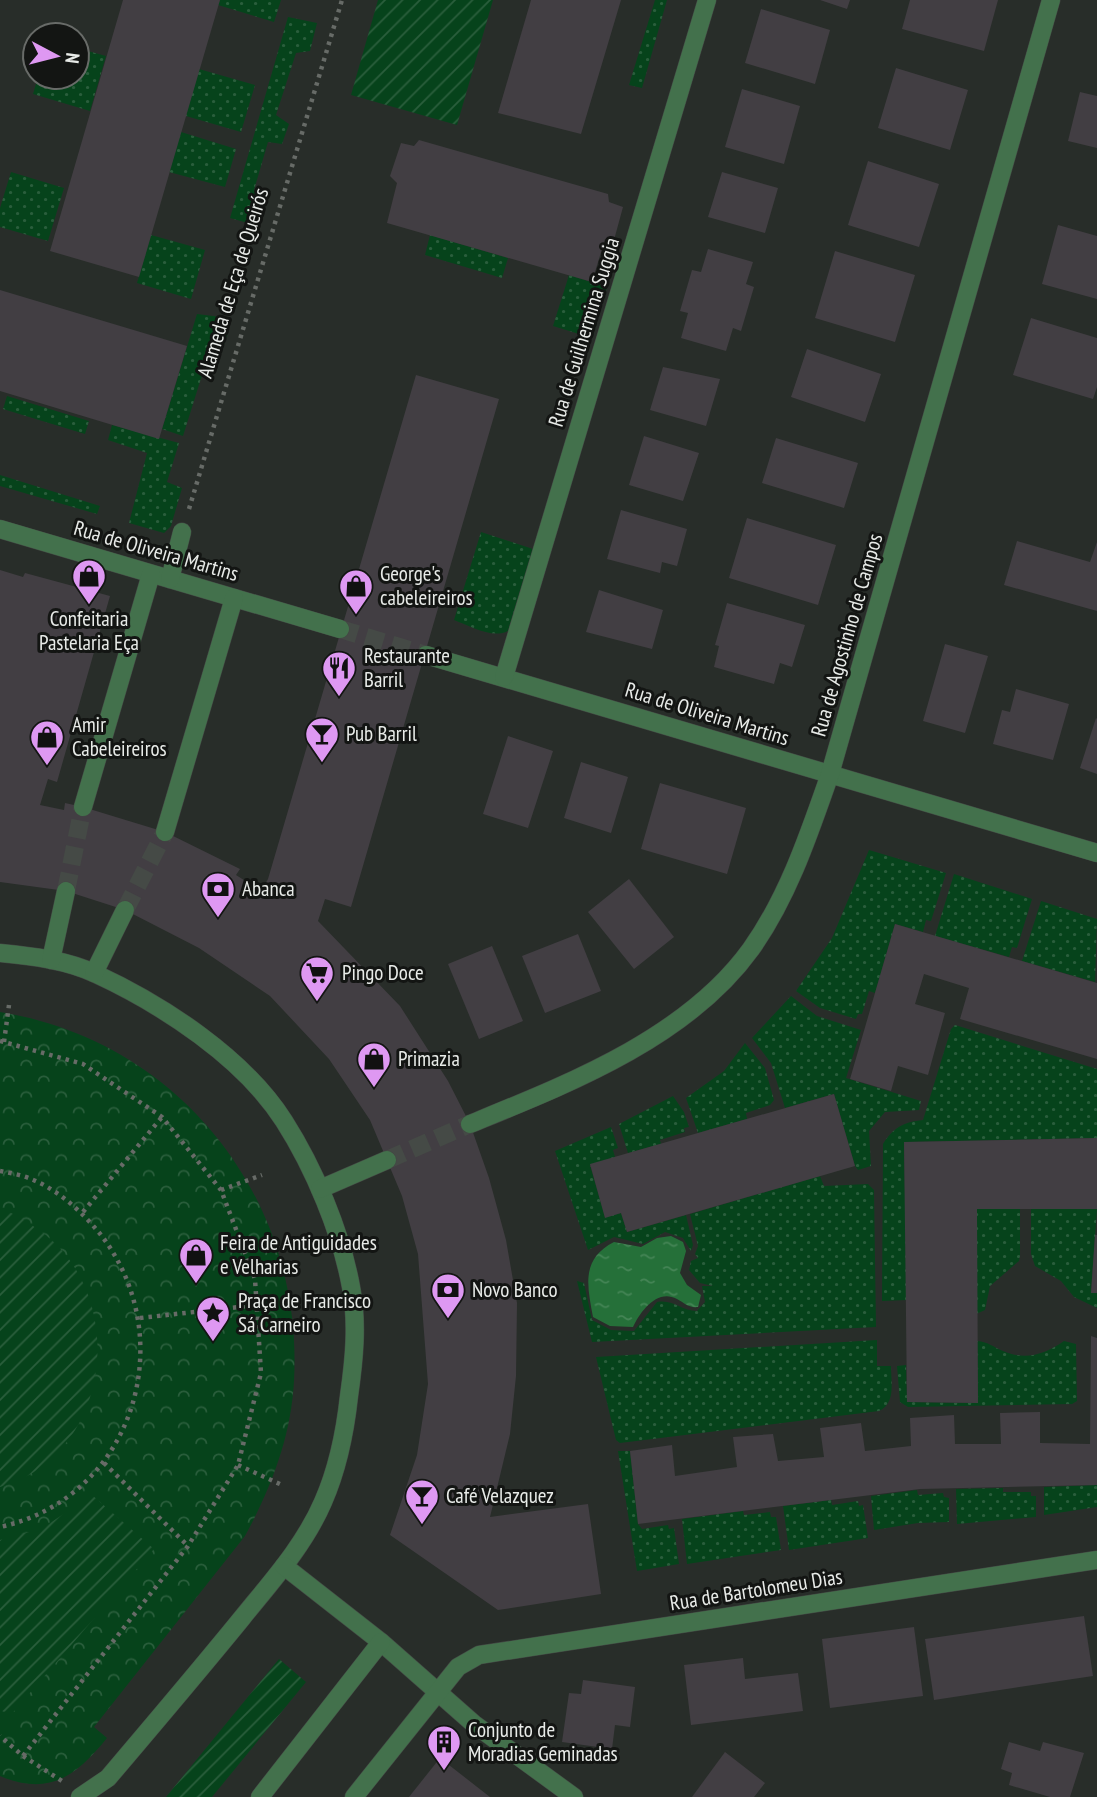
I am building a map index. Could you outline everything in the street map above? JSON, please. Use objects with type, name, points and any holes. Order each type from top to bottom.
[{"type":"street","name":"Rua de Guilhermina Suggia","points":[[504,677],[707,0]]},
{"type":"street","name":"Rua de Agostinho de Campos","points":[[470,1124],[574,1081],[670,1025],[715,991],[752,948],[801,856],[831,774],[1051,0]]},
{"type":"street","name":"Rua de Oliveira Martins","points":[[0,530],[340,629]]},
{"type":"street","points":[[170,579],[183,532]]},
{"type":"street","points":[[83,807],[151,573]]},
{"type":"street","points":[[165,832],[234,598]]},
{"type":"street","name":"Rua de Oliveira Martins","points":[[426,655],[1097,853]]},
{"type":"street","points":[[51,960],[66,891]]},
{"type":"street","points":[[94,973],[125,910]]},
{"type":"street","points":[[0,953],[51,960],[94,973],[163,1011],[219,1048],[283,1120],[320,1189],[338,1233],[352,1289],[352,1373],[344,1442],[324,1500],[311,1527],[284,1566],[108,1778],[80,1797]]},
{"type":"street","points":[[320,1189],[387,1160]]},
{"type":"street","name":"Rua de Bartolomeu Dias","points":[[437,1694],[458,1667],[479,1655],[1097,1560]]},
{"type":"street","points":[[284,1566],[381,1642],[437,1694],[574,1797]]},
{"type":"street","points":[[260,1797],[381,1642]]},
{"type":"street","points":[[354,1797],[437,1694]]},
{"type":"path","name":"Alameda de Eça de Queirós","points":[[183,532],[342,0]]},
{"type":"path","points":[[9,1005],[2,1041],[83,1064],[162,1117],[221,1190],[255,1279],[261,1373],[237,1465],[188,1546],[23,1755]]},
{"type":"path","points":[[83,1212],[162,1117]]},
{"type":"path","points":[[0,1171],[32,1179],[83,1212],[120,1260],[140,1318],[141,1369],[129,1418],[103,1463],[67,1498],[22,1522],[0,1527]]},
{"type":"path","points":[[221,1190],[262,1175]]},
{"type":"path","points":[[140,1318],[257,1305]]},
{"type":"path","points":[[103,1463],[188,1546]]},
{"type":"path","points":[[237,1465],[282,1485]]},
{"type":"path","points":[[0,1736],[62,1781]]},
{"type":"green space","points":[[220,0],[281,0],[274,22],[218,5]]},
{"type":"green space","points":[[378,0],[493,0],[457,125],[351,95]]},
{"type":"green space","points":[[655,0],[667,0],[642,88],[629,85]]},
{"type":"green space","points":[[288,17],[317,23],[310,51],[296,53],[276,115],[289,124],[282,144],[268,142],[254,190],[268,197],[259,226],[230,218]]},
{"type":"green space","points":[[91,52],[106,56],[90,111],[33,94],[34,91],[91,91]]},
{"type":"green space","points":[[199,69],[255,85],[241,132],[186,116]]},
{"type":"green space","points":[[181,132],[236,149],[225,187],[169,172]]},
{"type":"green space","points":[[11,172],[64,188],[48,241],[0,227],[0,208]]},
{"type":"green space","points":[[151,235],[205,250],[191,299],[137,283]]},
{"type":"green space","points":[[430,235],[508,258],[502,278],[425,255]]},
{"type":"green space","points":[[569,275],[607,287],[592,338],[553,326]]},
{"type":"green space","points":[[197,314],[221,317],[229,329],[215,372],[203,372],[183,436],[162,429]]},
{"type":"green space","points":[[7,396],[89,421],[85,434],[3,409]]},
{"type":"green space","points":[[112,425],[179,443],[167,482],[182,488],[171,526],[164,533],[129,523],[147,453],[108,440]]},
{"type":"green space","points":[[0,475],[100,506],[97,514],[0,486]]},
{"type":"green space","points":[[481,532],[533,549],[508,631],[502,633],[481,631],[454,620]]},
{"type":"green space","points":[[869,850],[946,873],[931,921],[926,920],[923,932],[895,924],[875,993],[869,991],[862,1014],[858,1014],[856,1019],[820,1008],[796,991],[832,938]]},
{"type":"green space","points":[[954,874],[1032,899],[1017,948],[1012,947],[1009,957],[935,936]]},
{"type":"green space","points":[[1041,901],[1097,919],[1095,982],[1022,961]]},
{"type":"green space","points":[[791,996],[817,1016],[861,1030],[846,1078],[921,1101],[919,1110],[885,1112],[869,1131],[871,1166],[858,1170],[855,1166],[834,1094],[785,1108],[771,1063],[752,1038]]},
{"type":"green space","points":[[0,1012],[65,1029],[123,1056],[175,1094],[218,1139],[253,1192],[278,1251],[292,1314],[294,1381],[289,1422],[271,1481],[245,1536],[94,1727],[107,1738],[96,1751],[61,1779],[34,1784],[0,1776]]},
{"type":"green space","points":[[955,1025],[1097,1069],[1097,1138],[904,1142],[907,1300],[882,1301],[883,1144],[899,1127],[923,1120],[951,1029]]},
{"type":"green space","points":[[745,1043],[765,1068],[774,1100],[770,1105],[746,1113],[747,1119],[698,1133],[686,1098],[724,1071]]},
{"type":"green space","points":[[673,1096],[684,1112],[689,1127],[684,1128],[685,1132],[660,1140],[661,1144],[628,1153],[619,1124]]},
{"type":"green space","points":[[611,1127],[618,1148],[613,1150],[615,1157],[590,1165],[605,1217],[621,1213],[627,1232],[686,1215],[693,1245],[691,1251],[683,1238],[665,1232],[643,1244],[614,1237],[588,1250],[555,1151]]},
{"type":"green space","points":[[820,1176],[824,1186],[868,1184],[874,1190],[876,1327],[592,1342],[577,1281],[584,1283],[592,1320],[611,1330],[634,1331],[657,1302],[668,1302],[697,1311],[705,1302],[702,1286],[713,1286],[700,1283],[689,1270],[691,1261],[698,1258],[695,1254],[698,1246],[690,1214]]},
{"type":"green space","points":[[0,1209],[33,1226],[65,1254],[86,1289],[96,1328],[96,1368],[87,1407],[67,1442],[38,1469],[0,1487]]},
{"type":"green space","points":[[977,1209],[1020,1209],[1020,1256],[1019,1261],[990,1286],[985,1310],[976,1314]]},
{"type":"green space","points":[[1031,1209],[1097,1209],[1091,1292],[1097,1293],[1097,1308],[1074,1297],[1061,1281],[1035,1266],[1031,1254]]},
{"type":"green space","points":[[877,1340],[877,1366],[891,1366],[892,1379],[888,1403],[879,1411],[620,1443],[616,1440],[596,1357]]},
{"type":"green space","points":[[977,1341],[1011,1354],[1027,1356],[1042,1353],[1064,1341],[1076,1344],[1077,1401],[1072,1404],[908,1407],[900,1402],[897,1366],[906,1365],[907,1402],[978,1403]]},
{"type":"green space","points":[[618,1451],[630,1451],[638,1524],[642,1529],[668,1525],[669,1529],[674,1528],[679,1564],[637,1571]]},
{"type":"green space","points":[[1097,1485],[1097,1507],[1044,1515],[1044,1487]]},
{"type":"green space","points":[[1003,1488],[1003,1492],[1031,1492],[1031,1496],[1036,1496],[1036,1517],[957,1524],[956,1489]]},
{"type":"green space","points":[[917,1490],[918,1495],[943,1493],[944,1497],[949,1498],[949,1522],[918,1523],[874,1530],[871,1496]]},
{"type":"green space","points":[[92,1495],[154,1549],[10,1716],[0,1708],[0,1540],[41,1529]]},
{"type":"green space","points":[[831,1500],[832,1505],[858,1501],[859,1506],[863,1505],[868,1538],[789,1550],[783,1506]]},
{"type":"green space","points":[[743,1511],[744,1515],[770,1512],[771,1517],[776,1517],[781,1550],[687,1564],[682,1519]]},
{"type":"green space","points":[[279,1659],[306,1682],[212,1797],[166,1797]]},
{"type":"water","points":[[671,1236],[683,1242],[686,1251],[680,1273],[687,1285],[701,1295],[698,1307],[689,1306],[670,1296],[656,1299],[640,1315],[633,1327],[610,1326],[593,1317],[588,1284],[591,1265],[596,1256],[614,1242],[641,1247],[657,1238]]},
{"type":"building","points":[[123,0],[220,0],[139,277],[50,251]]},
{"type":"building","points":[[531,0],[621,0],[581,134],[498,113]]},
{"type":"building","points":[[820,0],[850,0],[847,9]]},
{"type":"building","points":[[910,0],[998,0],[984,51],[902,29]]},
{"type":"building","points":[[761,9],[830,30],[815,84],[745,63]]},
{"type":"building","points":[[896,68],[968,90],[950,150],[878,128]]},
{"type":"building","points":[[742,89],[800,106],[784,164],[725,147]]},
{"type":"building","points":[[1080,92],[1097,96],[1097,148],[1068,141]]},
{"type":"building","points":[[419,140],[608,194],[609,202],[623,207],[614,240],[605,239],[592,282],[387,223],[397,183],[390,176],[401,143],[414,146]]},
{"type":"building","points":[[868,161],[939,184],[919,247],[848,225]]},
{"type":"building","points":[[722,172],[778,188],[765,233],[708,217]]},
{"type":"building","points":[[1058,225],[1097,236],[1097,299],[1042,284]]},
{"type":"building","points":[[708,249],[753,262],[746,284],[754,287],[741,331],[733,328],[726,351],[681,338],[688,313],[680,311],[692,270],[701,272]]},
{"type":"building","points":[[835,251],[915,275],[895,342],[815,318]]},
{"type":"building","points":[[0,290],[187,346],[159,439],[0,391]]},
{"type":"building","points":[[1031,318],[1097,338],[1097,387],[1093,399],[1013,375]]},
{"type":"building","points":[[807,349],[881,374],[865,422],[791,397]]},
{"type":"building","points":[[663,367],[720,379],[706,426],[650,410]]},
{"type":"building","points":[[416,375],[499,399],[351,907],[325,899],[318,921],[400,1006],[448,1081],[470,1124],[489,1178],[506,1240],[517,1303],[516,1376],[510,1434],[490,1517],[588,1504],[601,1594],[498,1610],[390,1535],[417,1455],[428,1384],[418,1254],[402,1196],[370,1120],[329,1059],[270,996],[199,948],[125,910],[66,891],[0,882],[0,570],[23,577],[25,573],[110,596],[57,782],[48,779],[40,805],[64,810],[65,803],[165,832],[240,869],[236,875],[261,891],[268,879]]},
{"type":"building","points":[[644,436],[699,453],[683,501],[629,485]]},
{"type":"building","points":[[776,438],[858,463],[844,508],[762,483]]},
{"type":"building","points":[[621,510],[687,529],[677,566],[662,562],[660,573],[607,559]]},
{"type":"building","points":[[747,518],[836,545],[818,605],[729,578]]},
{"type":"building","points":[[1017,541],[1090,562],[1097,542],[1097,611],[1004,585]]},
{"type":"building","points":[[599,590],[663,610],[652,649],[586,632]]},
{"type":"building","points":[[727,603],[805,625],[792,667],[780,663],[774,684],[714,667],[719,646],[715,645]]},
{"type":"building","points":[[945,644],[988,656],[965,733],[923,721]]},
{"type":"building","points":[[1016,689],[1069,704],[1053,760],[993,744],[1002,710],[1010,712]]},
{"type":"building","points":[[1097,719],[1097,774],[1080,768]]},
{"type":"building","points":[[508,736],[553,751],[528,828],[483,814]]},
{"type":"building","points":[[581,762],[628,777],[611,833],[564,818]]},
{"type":"building","points":[[660,783],[746,808],[727,874],[641,849]]},
{"type":"building","points":[[629,879],[674,937],[634,969],[588,912]]},
{"type":"building","points":[[895,924],[1097,983],[1097,1059],[960,1019],[969,988],[924,974],[915,1004],[945,1013],[928,1075],[898,1066],[891,1091],[850,1079]]},
{"type":"building","points":[[578,934],[601,991],[545,1013],[522,956]]},
{"type":"building","points":[[492,946],[523,1021],[479,1039],[448,964]]},
{"type":"building","points":[[834,1094],[855,1166],[627,1232],[621,1213],[605,1218],[590,1164]]},
{"type":"building","points":[[1097,1138],[1097,1209],[977,1209],[978,1403],[907,1402],[904,1142]]},
{"type":"building","points":[[1095,1235],[1097,1293],[1091,1293]]},
{"type":"building","points":[[1091,1336],[1097,1338],[1097,1485],[920,1489],[638,1524],[630,1451],[672,1445],[675,1476],[737,1467],[733,1437],[773,1434],[778,1461],[824,1457],[820,1428],[861,1423],[865,1451],[911,1446],[910,1418],[954,1415],[955,1444],[1001,1444],[1000,1413],[1040,1412],[1040,1443],[1090,1444]]},
{"type":"building","points":[[1084,1616],[1093,1676],[934,1700],[925,1639]]},
{"type":"building","points":[[914,1627],[923,1696],[830,1708],[822,1639]]},
{"type":"building","points":[[743,1658],[745,1679],[798,1673],[803,1711],[691,1725],[684,1665]]},
{"type":"building","points":[[583,1680],[635,1687],[630,1727],[615,1725],[612,1749],[562,1742],[569,1693],[581,1694]]},
{"type":"building","points":[[1009,1742],[1040,1751],[1043,1742],[1084,1753],[1070,1797],[1050,1797],[1009,1785],[1012,1773],[1001,1769]]},
{"type":"building","points":[[725,1752],[765,1783],[754,1797],[692,1797]]},
{"type":"building","name":"Conjunto de Moradias Geminadas","points":[[440,1758],[490,1797],[409,1797]]},
{"type":"tunnel","points":[[340,629],[426,655]]},
{"type":"tunnel","points":[[66,891],[83,807]]},
{"type":"tunnel","points":[[125,910],[165,832]]},
{"type":"tunnel","points":[[387,1160],[470,1124]]},
{"type":"place","name":"Confeitaria Pastelaria Eça","points":[[89,606]]},
{"type":"place","name":"George's cabeleireiros","points":[[356,616]]},
{"type":"place","name":"Restaurante Barril","points":[[339,698]]},
{"type":"place","name":"Pub Barril","points":[[322,764]]},
{"type":"place","name":"Amir Cabeleireiros","points":[[47,767]]},
{"type":"place","name":"Abanca","points":[[218,919]]},
{"type":"place","name":"Pingo Doce","points":[[317,1003]]},
{"type":"place","name":"Primazia","points":[[374,1089]]},
{"type":"place","name":"Feira de Antiguidades e Velharias","points":[[196,1285]]},
{"type":"place","name":"Novo Banco","points":[[448,1320]]},
{"type":"place","name":"Praça de Francisco Sá Carneiro","points":[[213,1343]]},
{"type":"place","name":"Café Velazquez","points":[[422,1526]]},
{"type":"place","name":"Conjunto de Moradias Geminadas","points":[[444,1772]]}]
